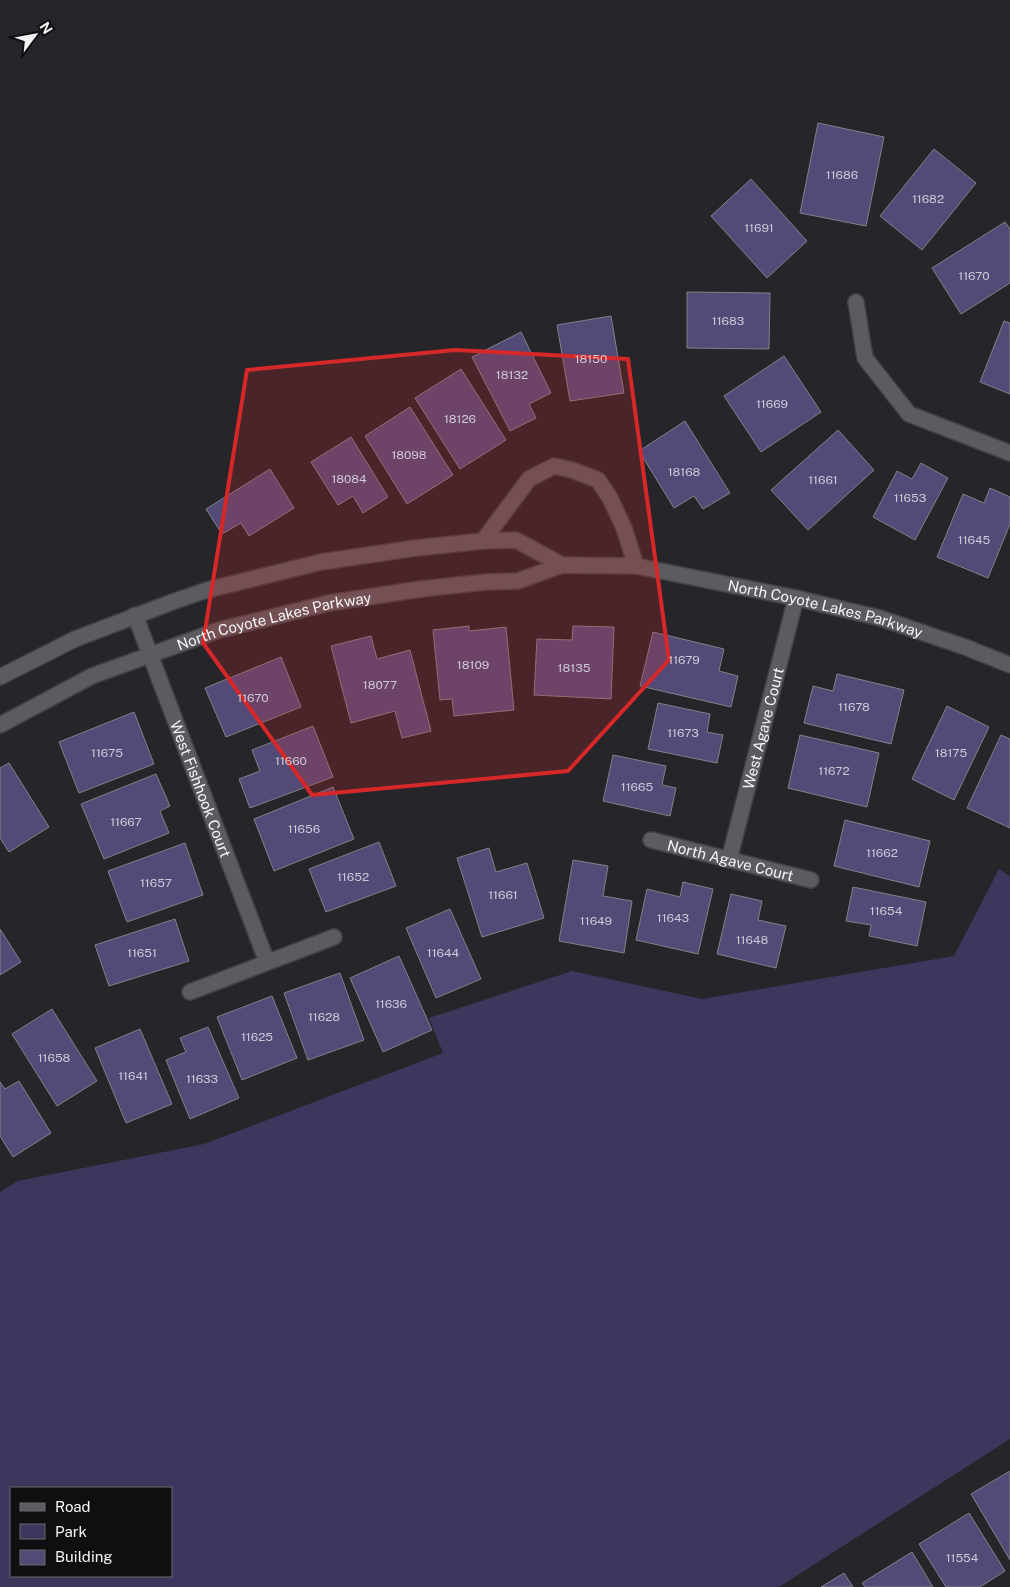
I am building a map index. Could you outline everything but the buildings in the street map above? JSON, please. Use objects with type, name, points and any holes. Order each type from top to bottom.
[{"type":"street","points":[[856,302],[865,358],[909,414],[1010,453]]},
{"type":"street","points":[[483,541],[529,479],[554,466],[572,470],[598,480],[610,498],[624,528],[636,566]]},
{"type":"street","name":"North Coyote Lakes Parkway","points":[[0,678],[75,639],[136,615],[207,590],[321,562],[416,548],[483,541],[516,540],[562,565]]},
{"type":"street","name":"North Coyote Lakes Parkway","points":[[0,725],[92,676],[219,630],[329,603],[421,589],[486,582],[518,581],[562,565],[636,566],[796,598],[880,618],[965,647],[1010,665]]},
{"type":"street","name":"West Agave Court","points":[[729,860],[796,598]]},
{"type":"street","name":"West Fishhook Court","points":[[136,615],[267,962]]},
{"type":"street","name":"North Agave Court","points":[[650,840],[811,880]]},
{"type":"street","points":[[190,992],[334,937]]},
{"type":"highlighted area","points":[[455,350],[628,359],[669,660],[568,771],[312,795],[203,643],[247,370]]},
{"type":"green space","points":[[999,869],[1010,876],[1010,1439],[779,1587],[0,1587],[0,1192],[18,1181],[204,1144],[443,1053],[429,1018],[572,971],[702,999],[954,956]]}]
